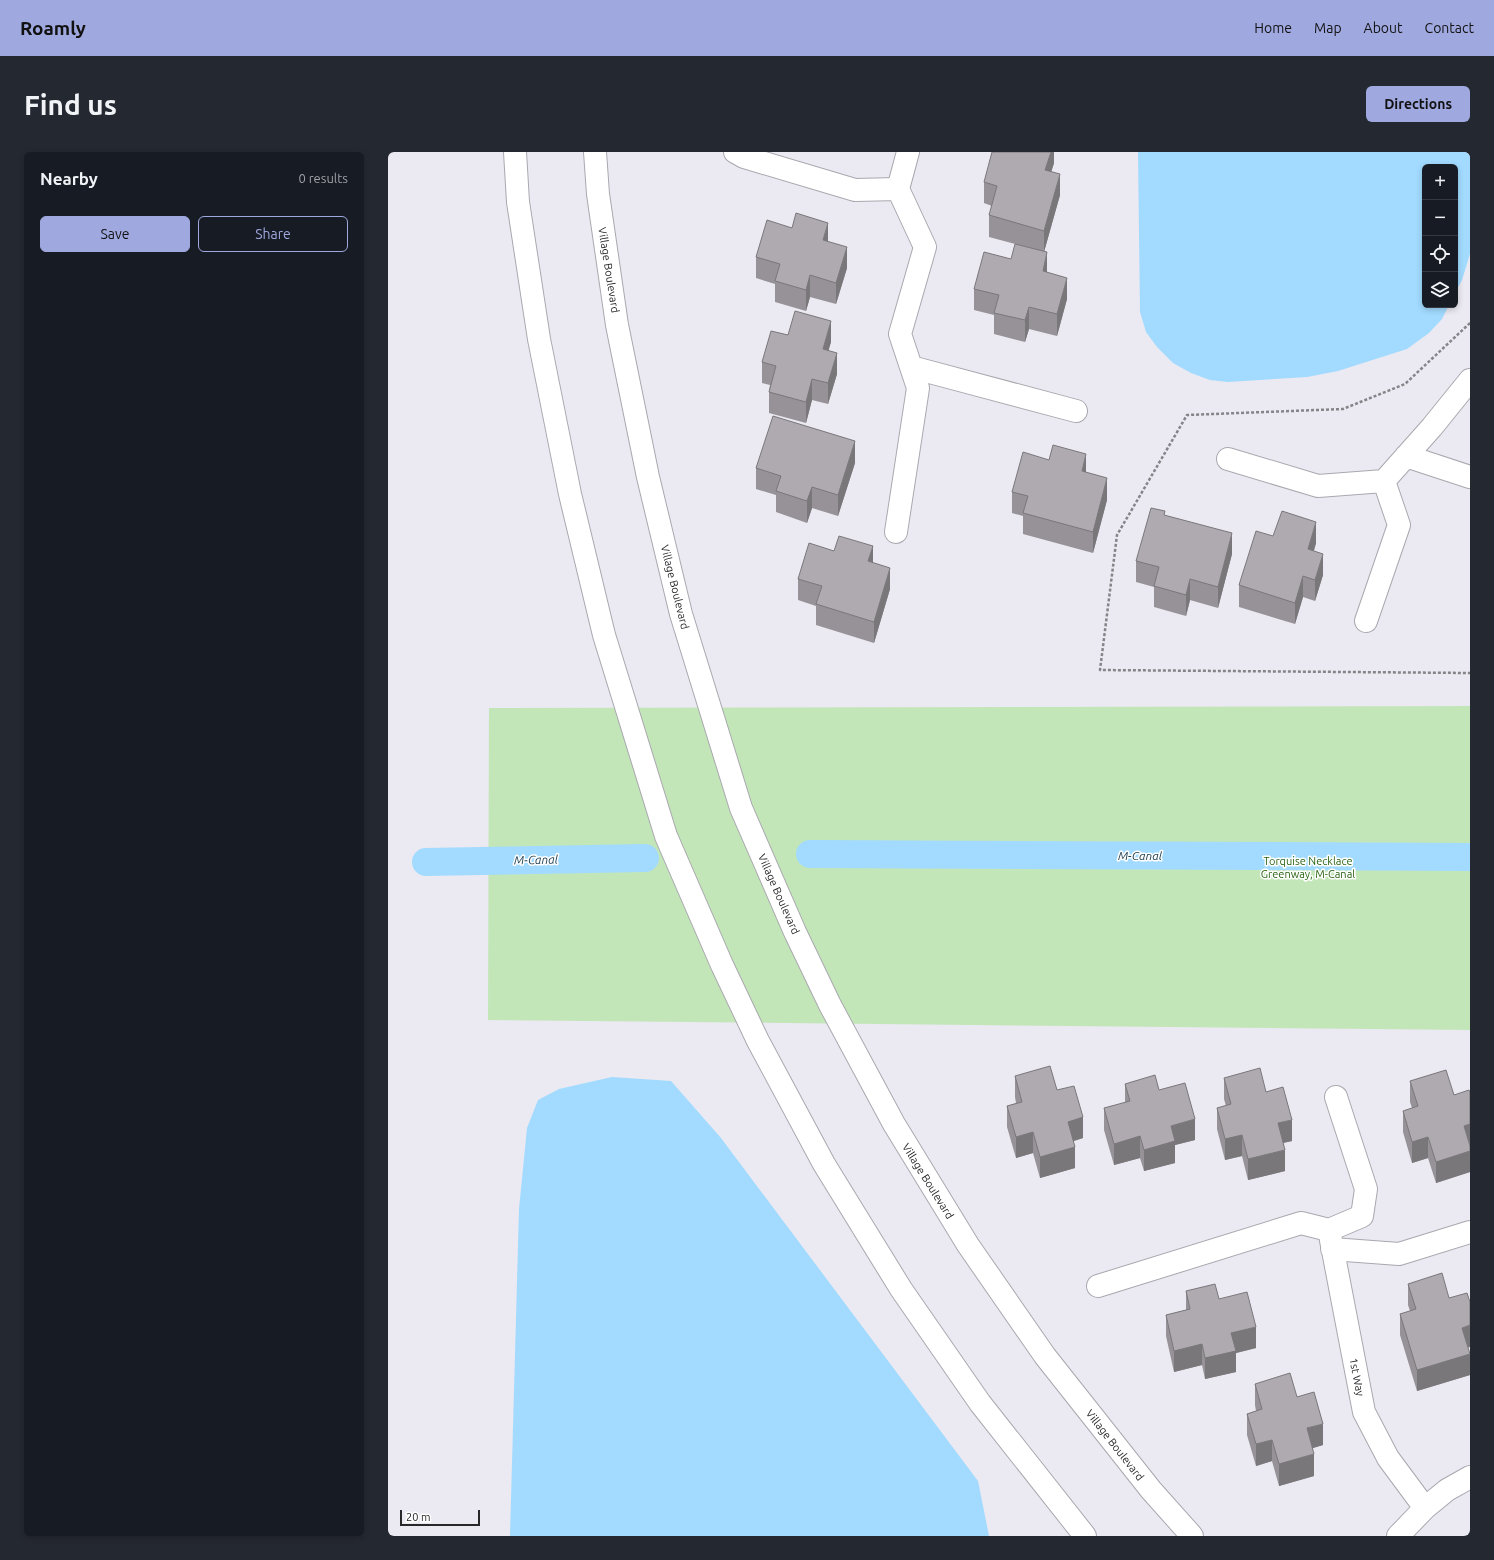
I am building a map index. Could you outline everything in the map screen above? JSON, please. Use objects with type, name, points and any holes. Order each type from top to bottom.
[{"type":"street","points":[[515,152],[518,202],[538,339],[570,494],[604,635],[666,836],[722,965],[758,1041],[824,1164],[901,1289],[980,1403],[1084,1536]]},
{"type":"street","name":"Village Boulevard","points":[[595,152],[598,194],[618,325],[648,477],[681,614],[744,815],[795,932],[830,1005],[894,1124],[968,1245],[1045,1356],[1151,1490],[1192,1536]]},
{"type":"street","points":[[735,152],[744,157],[855,190],[898,189]]},
{"type":"street","points":[[896,532],[918,388],[900,334],[925,247],[898,189],[908,152]]},
{"type":"street","points":[[911,367],[1076,411]]},
{"type":"street","points":[[1228,459],[1318,486],[1384,481],[1432,427],[1470,380]]},
{"type":"street","points":[[1406,456],[1470,477]]},
{"type":"street","points":[[1366,621],[1399,524],[1384,481]]},
{"type":"street","points":[[1331,1239],[1362,1216],[1366,1189],[1336,1097]]},
{"type":"street","points":[[1098,1286],[1301,1223],[1331,1239],[1398,1254],[1470,1232]]},
{"type":"street","name":"1st Way","points":[[1331,1239],[1364,1412],[1388,1458],[1425,1508]]},
{"type":"street","points":[[1398,1536],[1425,1508],[1448,1490],[1470,1477]]},
{"type":"path","points":[[1100,670],[1470,673]]},
{"type":"green space","name":"Torquise Necklace Greenway, M-Canal","points":[[1470,706],[1470,1030],[488,1020],[489,708]]},
{"type":"water","points":[[1138,152],[1470,152],[1470,254],[1462,280],[1458,287],[1458,164],[1422,164],[1422,308],[1448,308],[1442,319],[1429,333],[1407,349],[1338,371],[1307,377],[1228,382],[1210,380],[1191,373],[1173,363],[1157,347],[1146,332],[1140,312]]},
{"type":"water","points":[[612,1077],[671,1081],[721,1138],[978,1481],[989,1536],[510,1536],[519,1209],[527,1128],[538,1100],[559,1089]]},
{"type":"building","points":[[992,152],[1051,152],[1045,170],[1060,174],[1044,231],[989,215],[997,186],[984,182]]},
{"type":"building","points":[[796,213],[828,223],[823,240],[847,247],[836,283],[810,275],[806,290],[775,281],[780,264],[756,257],[767,220],[792,228]]},
{"type":"building","points":[[1015,244],[1047,252],[1043,271],[1067,278],[1057,314],[1029,307],[1025,320],[994,313],[999,295],[974,289],[984,252],[1011,259]]},
{"type":"building","points":[[795,311],[831,321],[823,349],[837,353],[828,383],[812,379],[806,402],[769,392],[776,366],[762,362],[771,331],[788,335]]},
{"type":"building","points":[[773,416],[855,441],[838,495],[812,487],[807,501],[776,491],[781,476],[756,468]]},
{"type":"building","points":[[1053,445],[1086,454],[1082,471],[1107,478],[1093,532],[1023,513],[1028,496],[1012,492],[1023,452],[1049,460]]},
{"type":"building","points":[[1151,508],[1165,511],[1164,515],[1232,533],[1218,587],[1190,579],[1186,595],[1154,586],[1159,567],[1136,561]]},
{"type":"building","points":[[1282,511],[1316,522],[1308,549],[1323,554],[1315,580],[1303,576],[1295,603],[1239,585],[1256,531],[1273,536]]},
{"type":"building","points":[[839,536],[873,546],[868,561],[890,568],[874,622],[816,604],[822,586],[798,579],[809,543],[834,551]]},
{"type":"building","points":[[1050,1066],[1057,1090],[1074,1086],[1083,1117],[1068,1122],[1075,1147],[1040,1157],[1033,1132],[1016,1137],[1007,1106],[1022,1102],[1015,1076]]},
{"type":"building","points":[[1260,1068],[1266,1092],[1283,1087],[1292,1120],[1278,1123],[1285,1150],[1248,1159],[1242,1135],[1225,1139],[1217,1108],[1231,1104],[1224,1078]]},
{"type":"building","points":[[1446,1070],[1454,1095],[1469,1090],[1470,1092],[1470,1124],[1464,1126],[1470,1151],[1436,1162],[1428,1137],[1412,1142],[1403,1111],[1418,1106],[1410,1081]]},
{"type":"building","points":[[1155,1075],[1159,1090],[1185,1083],[1195,1119],[1171,1126],[1175,1141],[1144,1150],[1140,1136],[1114,1144],[1104,1108],[1130,1101],[1125,1084]]},
{"type":"building","points":[[1442,1273],[1449,1298],[1467,1293],[1470,1302],[1470,1325],[1462,1328],[1470,1354],[1417,1370],[1400,1314],[1416,1309],[1408,1284]]},
{"type":"building","points":[[1215,1284],[1219,1299],[1247,1292],[1256,1327],[1231,1333],[1236,1351],[1205,1358],[1202,1344],[1174,1351],[1166,1315],[1190,1309],[1186,1291]]},
{"type":"building","points":[[1290,1373],[1297,1397],[1314,1392],[1323,1424],[1307,1428],[1314,1454],[1279,1464],[1272,1440],[1256,1444],[1247,1414],[1262,1409],[1255,1384]]},
{"type":"waterway","name":"M-Canal","points":[[810,854],[1470,857]]},
{"type":"waterway","name":"M-Canal","points":[[426,862],[645,858]]}]
